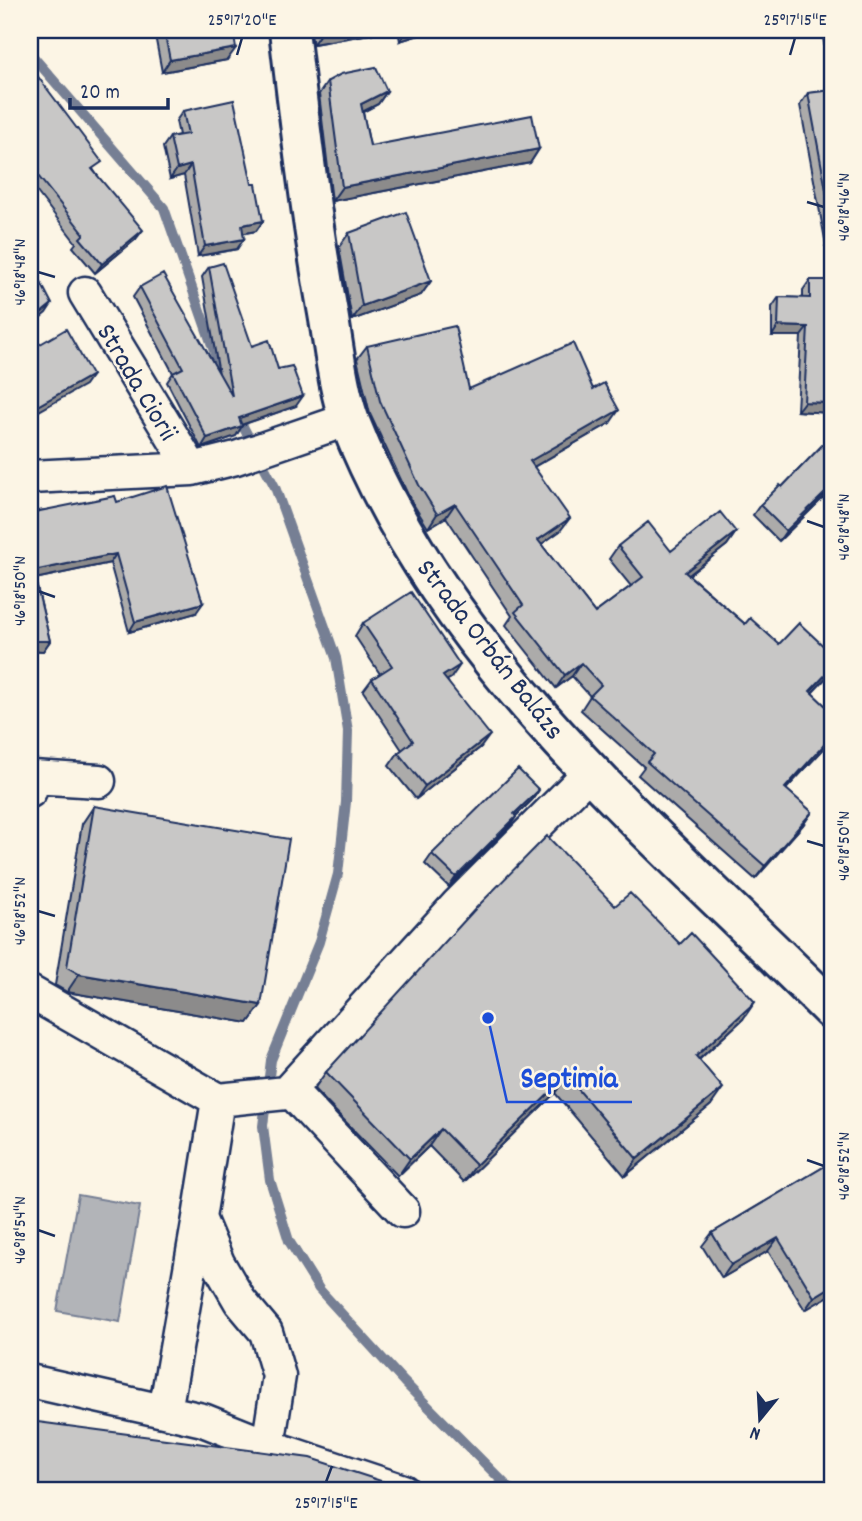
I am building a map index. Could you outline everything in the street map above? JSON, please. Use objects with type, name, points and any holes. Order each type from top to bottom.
[{"type":"main road","name":"Strada Orbán Balázs","points":[[289,30],[313,236],[349,419],[394,511],[450,601],[492,657],[590,772],[832,1010]]},
{"type":"street","name":"Strada Ciorii","points":[[85,293],[192,469]]},
{"type":"street","points":[[30,477],[192,469],[236,458],[349,419]]},
{"type":"street","points":[[30,992],[218,1100],[250,1099],[288,1091],[458,904],[590,772]]},
{"type":"street","points":[[30,791],[32,777],[99,781]]},
{"type":"street","points":[[288,1091],[403,1210]]},
{"type":"street","points":[[165,1411],[218,1100]]},
{"type":"street","points":[[199,1218],[218,1262],[240,1301],[265,1332],[279,1376],[268,1446]]},
{"type":"street","points":[[30,1381],[203,1420],[268,1446],[403,1491]]},
{"type":"shaded area","points":[[78,1195],[140,1206],[120,1322],[57,1311]]},
{"type":"building","points":[[164,30],[233,30],[236,48],[170,60]]},
{"type":"building","points":[[30,66],[102,162],[92,169],[143,230],[102,264],[80,238],[84,234],[35,172],[38,170],[30,160]]},
{"type":"building","points":[[376,67],[387,91],[361,104],[370,146],[532,115],[539,149],[342,187],[328,81],[341,74]]},
{"type":"building","points":[[832,90],[832,222],[808,93]]},
{"type":"building","points":[[234,100],[263,221],[242,225],[244,239],[205,246],[191,165],[177,169],[170,137],[188,134],[183,111]]},
{"type":"building","points":[[406,212],[431,281],[362,306],[349,233]]},
{"type":"building","points":[[223,263],[252,346],[269,340],[278,369],[292,366],[303,396],[239,418],[242,426],[207,438],[173,373],[183,368],[140,287],[163,274],[232,396],[209,267]]},
{"type":"building","points":[[39,279],[52,304],[30,322],[30,284]]},
{"type":"building","points":[[810,280],[832,280],[832,403],[804,402],[808,327],[778,326],[779,297],[810,298]]},
{"type":"building","points":[[455,326],[469,389],[573,343],[593,389],[604,383],[619,410],[530,461],[570,518],[538,540],[595,613],[643,577],[618,546],[648,522],[671,551],[720,512],[736,532],[685,572],[745,624],[750,618],[779,644],[799,623],[832,654],[832,668],[810,691],[832,712],[832,736],[785,788],[812,812],[765,866],[647,762],[654,754],[590,696],[601,685],[581,663],[565,675],[515,612],[523,605],[455,504],[437,514],[419,485],[380,401],[367,346]]},
{"type":"building","points":[[66,329],[92,375],[30,410],[30,350]]},
{"type":"building","points":[[832,435],[832,491],[830,488],[786,531],[760,505],[780,485],[782,487]]},
{"type":"building","points":[[167,486],[203,603],[135,622],[116,554],[33,571],[50,641],[30,641],[30,512],[115,496],[117,502]]},
{"type":"building","points":[[411,592],[460,665],[443,676],[490,735],[425,786],[398,753],[413,741],[372,679],[392,666],[363,623]]},
{"type":"building","points":[[518,769],[539,790],[456,877],[432,854]]},
{"type":"building","points":[[94,806],[289,839],[261,1005],[79,974],[67,967]]},
{"type":"building","points":[[547,836],[615,906],[630,893],[680,944],[691,933],[755,1002],[696,1056],[723,1088],[637,1159],[567,1076],[476,1165],[441,1129],[410,1159],[326,1072],[477,907]]},
{"type":"building","points":[[832,1162],[832,1286],[814,1297],[778,1238],[731,1265],[712,1233]]},
{"type":"building","points":[[30,1421],[310,1458],[384,1482],[383,1491],[30,1491]]},
{"type":"waterway","points":[[30,53],[164,208],[220,368]]},
{"type":"waterway","points":[[237,415],[275,487],[336,658],[348,731],[346,802],[338,874],[319,942],[271,1060],[263,1126],[270,1180],[289,1241],[319,1289],[404,1382],[512,1491]]},
{"type":"place","name":"Septimia","points":[[488,1018]]}]
